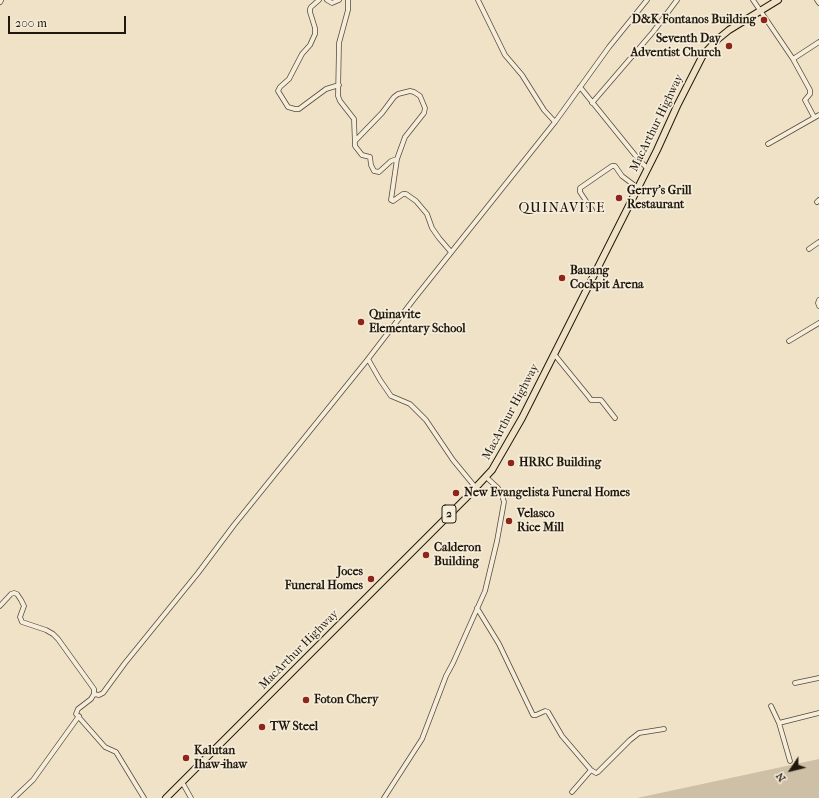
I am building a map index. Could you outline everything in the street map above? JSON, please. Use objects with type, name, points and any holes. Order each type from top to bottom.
[{"type":"highway","name":"MacArthur Highway","points":[[166,798],[476,488],[492,470],[514,434],[648,169],[703,55],[729,30],[778,0]]},
{"type":"street","points":[[319,0],[310,9],[315,34],[310,45],[302,54],[289,79],[280,87],[278,91],[288,107],[299,109],[326,89],[339,85]]},
{"type":"street","points":[[327,0],[332,3],[339,0]]},
{"type":"street","points":[[348,0],[348,10],[339,43],[338,96],[340,101],[354,119],[355,146],[360,153],[370,157],[372,168],[376,172],[379,172],[391,161],[398,159]]},
{"type":"street","points":[[478,0],[505,55],[522,75],[544,110],[555,122]]},
{"type":"street","points":[[94,694],[99,695],[103,693],[125,663],[198,573],[248,506],[368,359],[555,122],[609,47],[647,0]]},
{"type":"street","points":[[592,103],[653,32],[677,0]]},
{"type":"street","points":[[754,0],[793,59],[810,90],[810,94],[805,100],[814,117]]},
{"type":"street","points":[[793,59],[819,42]]},
{"type":"street","points":[[580,87],[648,169]]},
{"type":"street","points":[[355,141],[394,97],[410,91],[420,96],[423,102],[424,113],[405,137],[398,159],[391,201],[403,194],[406,194],[416,201],[427,214],[432,228],[451,252]]},
{"type":"street","points":[[768,144],[819,115]]},
{"type":"street","points":[[592,210],[580,192],[580,188],[612,166],[615,166],[622,176],[638,188]]},
{"type":"street","points":[[810,248],[819,242]]},
{"type":"street","points":[[819,300],[819,306]]},
{"type":"street","points":[[789,341],[819,323]]},
{"type":"street","points":[[554,354],[591,400],[600,399],[615,418]]},
{"type":"street","points":[[368,359],[391,396],[410,404],[426,420],[453,460],[476,488]]},
{"type":"street","points":[[384,798],[422,739],[446,676],[453,664],[485,591],[497,541],[504,502],[498,488],[486,477]]},
{"type":"street","points":[[0,606],[11,594],[17,594],[22,600],[24,606],[20,617],[22,622],[53,634],[93,686],[94,694],[91,699],[78,709],[76,714],[105,747],[116,752],[144,798]]},
{"type":"street","points":[[477,608],[499,644],[533,715],[547,711],[562,736],[591,770],[596,773],[598,772],[639,733],[664,729]]},
{"type":"street","points":[[794,683],[819,678]]},
{"type":"street","points":[[771,706],[779,723],[790,762]]},
{"type":"street","points":[[779,723],[819,713]]},
{"type":"street","points":[[14,798],[32,780],[79,716]]},
{"type":"street","points":[[572,792],[591,770]]},
{"type":"street","points":[[182,782],[191,798]]},
{"type":"shaded area","points":[[819,759],[819,798],[637,798]]},
{"type":"place","name":"D&K Fontanos Building","points":[[764,20]]},
{"type":"place","name":"Seventh Day Adventist Church","points":[[729,46]]},
{"type":"place","name":"Gerry's Grill Restaurant","points":[[619,198]]},
{"type":"place","name":"Bauang Cockpit Arena","points":[[562,278]]},
{"type":"place","name":"Quinavite Elementary School","points":[[361,322]]},
{"type":"place","name":"HRRC Building","points":[[511,463]]},
{"type":"place","name":"New Evangelista Funeral Homes","points":[[456,493]]},
{"type":"place","name":"Velasco Rice Mill","points":[[509,521]]},
{"type":"place","name":"Calderon Building","points":[[426,555]]},
{"type":"place","name":"Joces Funeral Homes","points":[[371,579]]},
{"type":"place","name":"Foton Chery","points":[[306,700]]},
{"type":"place","name":"TW Steel","points":[[262,727]]},
{"type":"place","name":"Kalutan Ihaw-ihaw","points":[[186,758]]},
{"type":"district","name":"QUINAVITE","points":[[562,209]]}]
